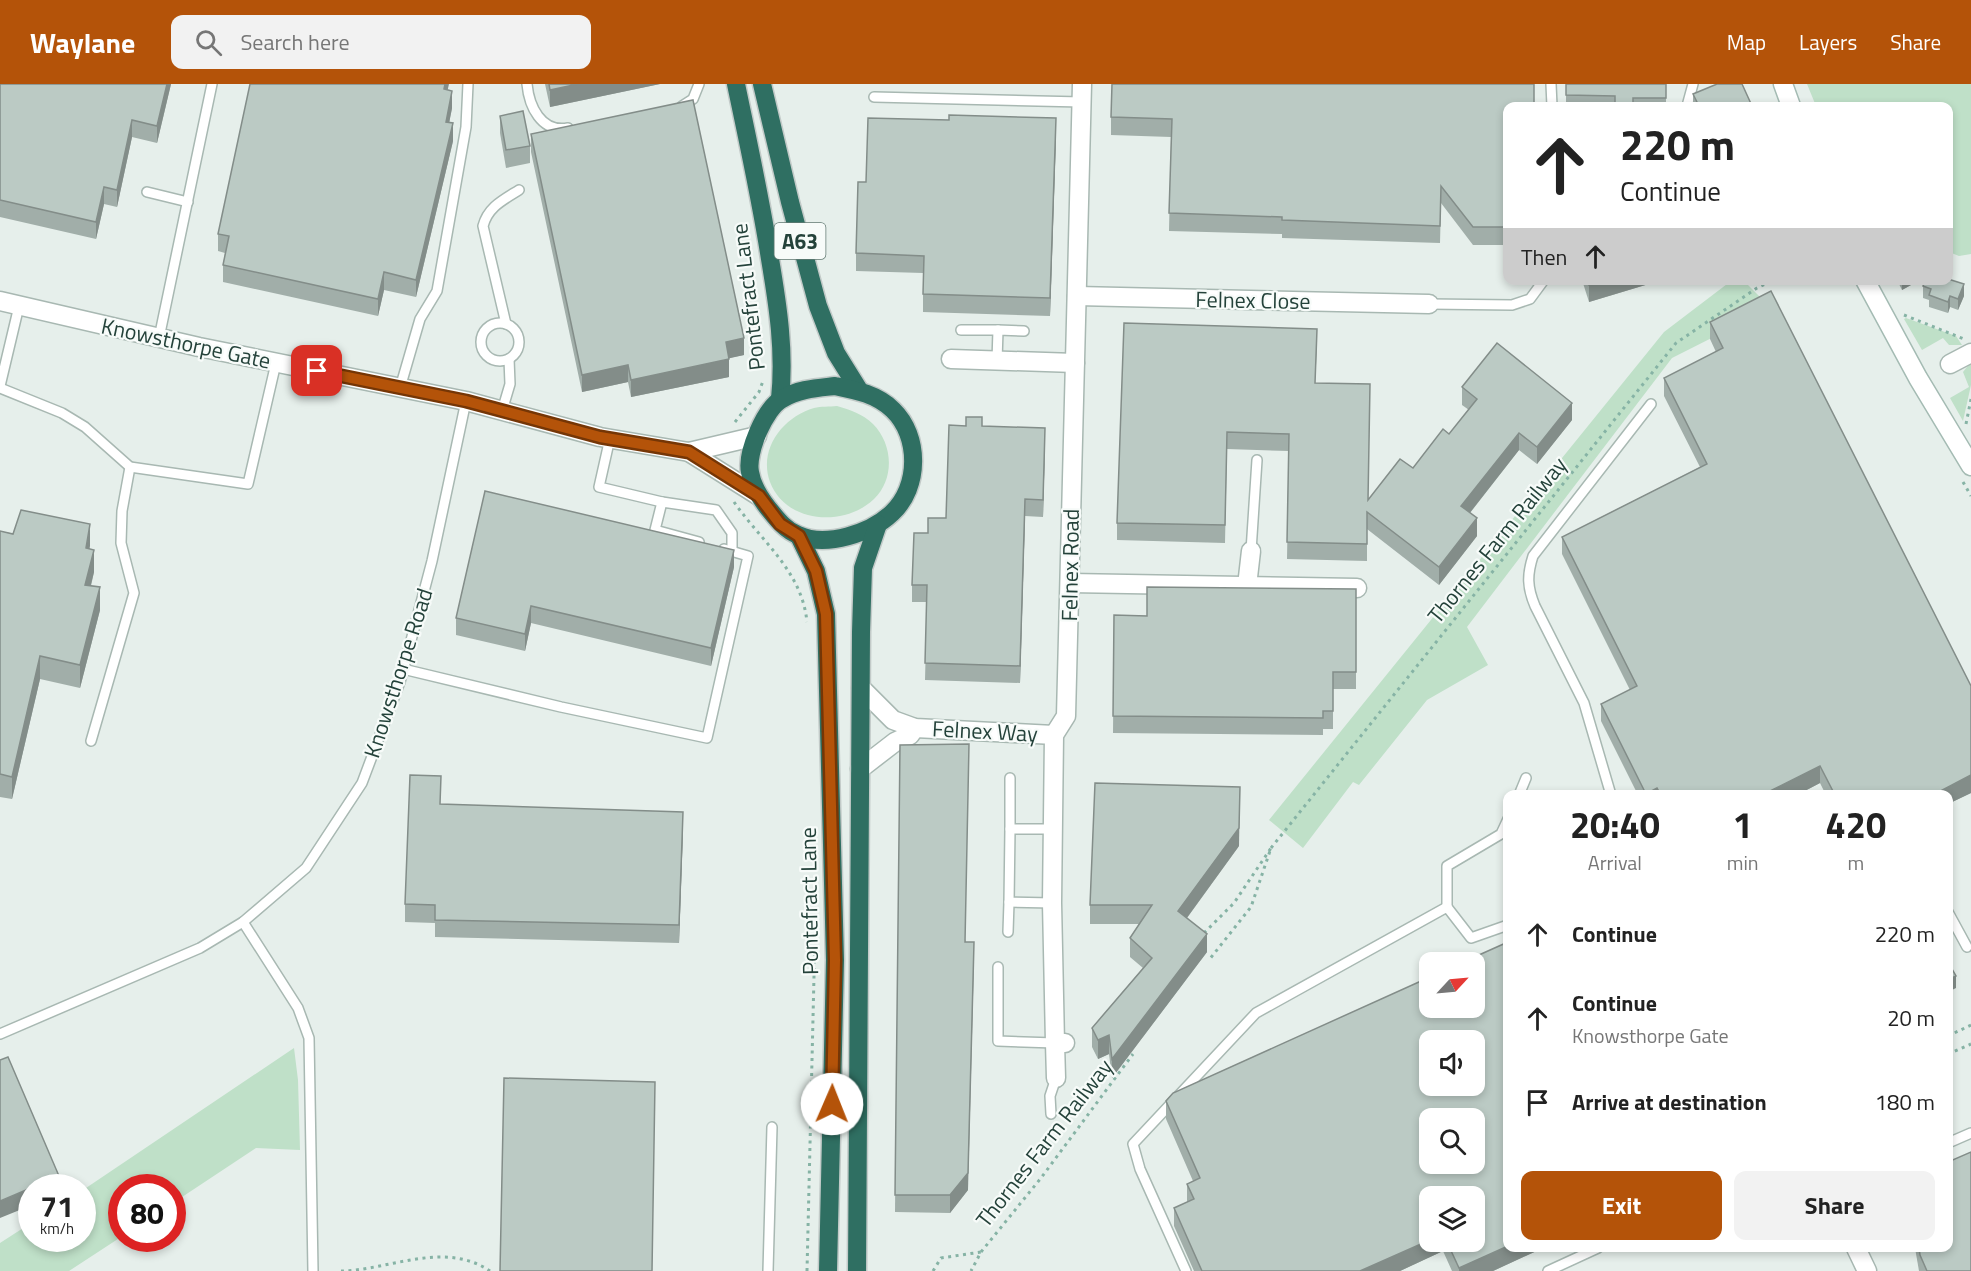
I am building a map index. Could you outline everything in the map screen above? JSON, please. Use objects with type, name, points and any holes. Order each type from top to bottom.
[{"type":"highway","name":"Pontefract Lane","points":[[736,84],[760,193],[777,300],[784,366],[780,399]]},
{"type":"highway","name":"A63","points":[[762,84],[789,202],[818,306],[836,353],[859,390]]},
{"type":"highway","name":"A63","points":[[835,386],[859,390],[893,410],[908,430],[913,454],[912,475],[904,496],[894,512],[878,524],[838,537],[819,539],[799,536],[780,524],[759,496],[749,470],[757,436],[765,417],[780,399],[804,390],[835,386]]},
{"type":"highway","name":"A63","points":[[857,1271],[863,568],[878,524]]},
{"type":"highway","name":"Pontefract Lane","points":[[799,536],[816,571],[826,614],[835,960],[828,1271]]},
{"type":"street","points":[[1783,84],[1790,102]]},
{"type":"street","name":"Felnex Road","points":[[1056,1078],[1060,1043],[1052,903],[1054,735],[1066,716],[1082,93]]},
{"type":"street","points":[[1868,285],[1886,321],[1971,466]]},
{"type":"street","name":"Felnex Close","points":[[1077,296],[1429,304]]},
{"type":"street","name":"Knowsthorpe Gate","points":[[0,301],[159,338],[466,401],[610,438],[689,452],[759,496]]},
{"type":"street","points":[[1950,364],[1971,353]]},
{"type":"street","points":[[951,359],[1075,363]]},
{"type":"street","name":"Knowsthorpe Gate","points":[[689,452],[757,436]]},
{"type":"street","points":[[1247,586],[1251,551]]},
{"type":"street","points":[[1070,583],[1357,588]]},
{"type":"street","name":"Felnex Way","points":[[861,688],[893,720],[915,728],[1054,735]]},
{"type":"street","name":"Felnex Way","points":[[860,769],[895,742],[910,735],[915,728]]},
{"type":"street","points":[[1858,1252],[1868,1271]]},
{"type":"lane","points":[[159,338],[212,84]]},
{"type":"lane","points":[[400,388],[420,319],[437,291],[466,127],[468,84]]},
{"type":"lane","points":[[527,84],[528,99],[539,119],[560,129],[582,125]]},
{"type":"lane","points":[[671,108],[693,99],[699,84]]},
{"type":"lane","points":[[1551,84],[1552,102]]},
{"type":"lane","points":[[1689,102],[1693,84]]},
{"type":"lane","points":[[874,97],[1082,93]]},
{"type":"lane","points":[[506,324],[489,327],[484,332],[481,344],[491,359],[503,361],[509,359],[514,355],[520,343],[516,331],[506,324],[486,248],[483,226],[486,215],[493,207],[519,190]]},
{"type":"lane","points":[[147,192],[188,202]]},
{"type":"lane","points":[[1429,304],[1512,305],[1530,299],[1540,285]]},
{"type":"lane","points":[[19,306],[0,387],[63,413],[85,427],[130,467],[248,484],[276,363]]},
{"type":"lane","points":[[961,330],[1024,331]]},
{"type":"lane","points":[[997,361],[998,330]]},
{"type":"lane","points":[[502,411],[510,384],[509,359]]},
{"type":"lane","name":"Knowsthorpe Road","points":[[0,1034],[200,948],[243,922],[306,868],[362,783],[403,669],[432,561],[466,401]]},
{"type":"lane","points":[[1610,790],[1584,703],[1535,606],[1528,589],[1528,572],[1533,556],[1651,404]]},
{"type":"lane","points":[[610,438],[599,487],[662,502],[716,510],[732,533],[732,551]]},
{"type":"lane","points":[[1251,551],[1257,460]]},
{"type":"lane","points":[[91,741],[134,593],[121,543],[122,511],[130,467]]},
{"type":"lane","points":[[403,669],[561,707],[706,738],[748,556],[656,530],[662,502]]},
{"type":"lane","points":[[1008,932],[1010,778]]},
{"type":"lane","points":[[1521,790],[1526,778]]},
{"type":"lane","points":[[1010,829],[1053,830]]},
{"type":"lane","points":[[1503,830],[1501,834],[1447,866],[1447,907],[1471,938],[1503,927]]},
{"type":"lane","points":[[1009,902],[1052,903]]},
{"type":"lane","points":[[1186,1271],[1140,1169],[1133,1144],[1256,1013],[1447,907]]},
{"type":"lane","points":[[1953,921],[1967,947]]},
{"type":"lane","points":[[243,922],[298,1008],[309,1038],[314,1271]]},
{"type":"lane","points":[[998,967],[999,1041],[1060,1043]]},
{"type":"lane","points":[[1051,1114],[1050,1096],[1056,1078]]},
{"type":"lane","points":[[768,1271],[772,1127]]},
{"type":"lane","points":[[1953,1141],[1971,1133]]},
{"type":"lane","points":[[1548,1271],[1589,1252]]},
{"type":"path","name":"Thornes Farm Railway","points":[[1204,933],[1234,903],[1271,848],[1676,343],[1763,285]]},
{"type":"path","points":[[1886,321],[1900,314],[1962,336],[1971,353]]},
{"type":"path","points":[[724,444],[732,426],[759,392],[766,370]]},
{"type":"path","points":[[732,500],[752,529],[776,551],[792,576],[806,615],[807,626]]},
{"type":"path","name":"Thornes Farm Railway","points":[[1209,960],[1251,907],[1271,848]]},
{"type":"path","points":[[807,1271],[815,931]]},
{"type":"path","points":[[1953,1034],[1971,1025]]},
{"type":"path","points":[[1953,1052],[1971,1044]]},
{"type":"path","name":"Thornes Farm Railway","points":[[971,1271],[981,1252],[1041,1178],[1133,1054]]},
{"type":"path","name":"Thornes Farm Railway","points":[[933,1271],[941,1258],[981,1252]]},
{"type":"path","points":[[341,1271],[361,1271],[399,1260],[438,1258],[466,1260],[490,1271]]},
{"type":"green space","points":[[1807,84],[1971,84],[1971,254],[1959,256],[1953,254],[1953,102],[1814,102]]},
{"type":"green space","points":[[1726,285],[1748,285],[1771,308],[1672,358],[1467,627],[1488,665],[1427,700],[1359,785],[1353,782],[1303,848],[1269,820],[1664,332]]},
{"type":"green space","points":[[1904,319],[1956,336],[1962,345],[1949,345],[1943,338],[1922,350]]},
{"type":"green space","points":[[1971,362],[1971,385],[1963,421],[1950,398],[1969,387],[1963,372]]},
{"type":"green space","points":[[837,406],[865,418],[880,432],[888,451],[888,472],[881,491],[862,508],[833,517],[817,517],[789,506],[778,496],[770,482],[767,458],[776,436],[792,419],[817,407]]},
{"type":"green space","points":[[294,1048],[298,1080],[300,1150],[256,1148],[186,1194],[186,1174],[108,1174],[108,1246],[69,1271],[0,1271],[0,1243],[18,1231],[18,1252],[96,1252],[96,1181]]},
{"type":"building","points":[[0,84],[167,84],[157,126],[132,120],[117,190],[104,187],[96,222],[0,200]]},
{"type":"building","points":[[250,84],[445,84],[444,89],[452,91],[446,122],[453,123],[416,280],[384,272],[378,299],[223,265],[229,236],[218,234]]},
{"type":"building","points":[[549,84],[578,84],[550,90]]},
{"type":"building","points":[[1112,84],[1534,84],[1534,102],[1503,102],[1503,227],[1473,227],[1441,186],[1440,226],[1169,213],[1172,119],[1111,117]]},
{"type":"building","points":[[1566,84],[1666,84],[1666,98],[1633,98],[1633,102],[1615,102],[1615,96],[1566,95]]},
{"type":"building","points":[[1717,84],[1742,84],[1750,102],[1697,102],[1693,94]]},
{"type":"building","points":[[693,100],[744,338],[726,342],[729,359],[631,380],[628,365],[582,375],[531,134]]},
{"type":"building","points":[[523,111],[530,146],[506,150],[500,116]]},
{"type":"building","points":[[949,115],[1056,118],[1050,298],[923,294],[924,256],[856,253],[858,182],[866,182],[868,118],[949,120]]},
{"type":"building","points":[[1953,281],[1964,284],[1958,299],[1950,296],[1948,302],[1929,295],[1931,289],[1923,286],[1953,285]]},
{"type":"building","points":[[1771,291],[1971,686],[1971,775],[1942,790],[1832,790],[1820,766],[1772,790],[1658,790],[1657,788],[1644,790],[1601,704],[1637,686],[1562,537],[1707,464],[1664,378],[1723,348],[1710,322]]},
{"type":"building","points":[[1124,323],[1317,329],[1315,383],[1370,384],[1368,500],[1400,459],[1413,468],[1443,429],[1449,434],[1477,399],[1462,387],[1497,343],[1572,403],[1537,447],[1519,433],[1461,506],[1477,518],[1439,567],[1367,512],[1367,544],[1287,542],[1289,434],[1227,432],[1225,525],[1117,523]]},
{"type":"building","points":[[966,417],[982,417],[982,426],[1045,428],[1043,500],[1025,499],[1020,666],[925,663],[927,585],[912,585],[914,533],[928,533],[928,518],[946,518],[949,425],[966,426]]},
{"type":"building","points":[[485,491],[734,550],[711,648],[531,606],[525,634],[456,618]]},
{"type":"building","points":[[21,510],[90,524],[86,548],[94,550],[85,585],[100,587],[80,665],[40,656],[12,777],[0,774],[0,531],[13,534]]},
{"type":"building","points":[[1147,587],[1356,589],[1356,672],[1333,672],[1333,711],[1323,711],[1323,718],[1113,716],[1114,615],[1147,616]]},
{"type":"building","points":[[969,744],[965,942],[974,942],[968,1173],[950,1195],[895,1195],[900,745]]},
{"type":"building","points":[[410,775],[441,776],[440,804],[683,812],[679,925],[435,920],[435,905],[405,904]]},
{"type":"building","points":[[1095,783],[1240,787],[1239,828],[1178,911],[1207,934],[1112,1059],[1109,1035],[1098,1040],[1092,1028],[1152,958],[1130,938],[1152,905],[1090,905]]},
{"type":"building","points":[[1503,944],[1503,1248],[1459,1268],[1452,1252],[1485,1252],[1485,1186],[1419,1186],[1419,1245],[1360,1271],[1202,1271],[1174,1208],[1194,1199],[1187,1184],[1200,1178],[1166,1101],[1173,1093],[1419,982],[1419,1018],[1485,1018],[1485,952]]},
{"type":"building","points":[[8,1057],[58,1174],[18,1174],[18,1193],[0,1201],[0,1060]]},
{"type":"building","points":[[504,1078],[655,1082],[652,1271],[500,1271]]},
{"type":"building","points":[[1971,1152],[1971,1271],[1927,1271],[1920,1252],[1953,1252],[1953,1160]]},
{"type":"route","points":[[317,371],[466,401],[600,437],[689,452],[759,496],[780,524],[799,536],[816,571],[826,614],[835,960],[832,1104]]}]
